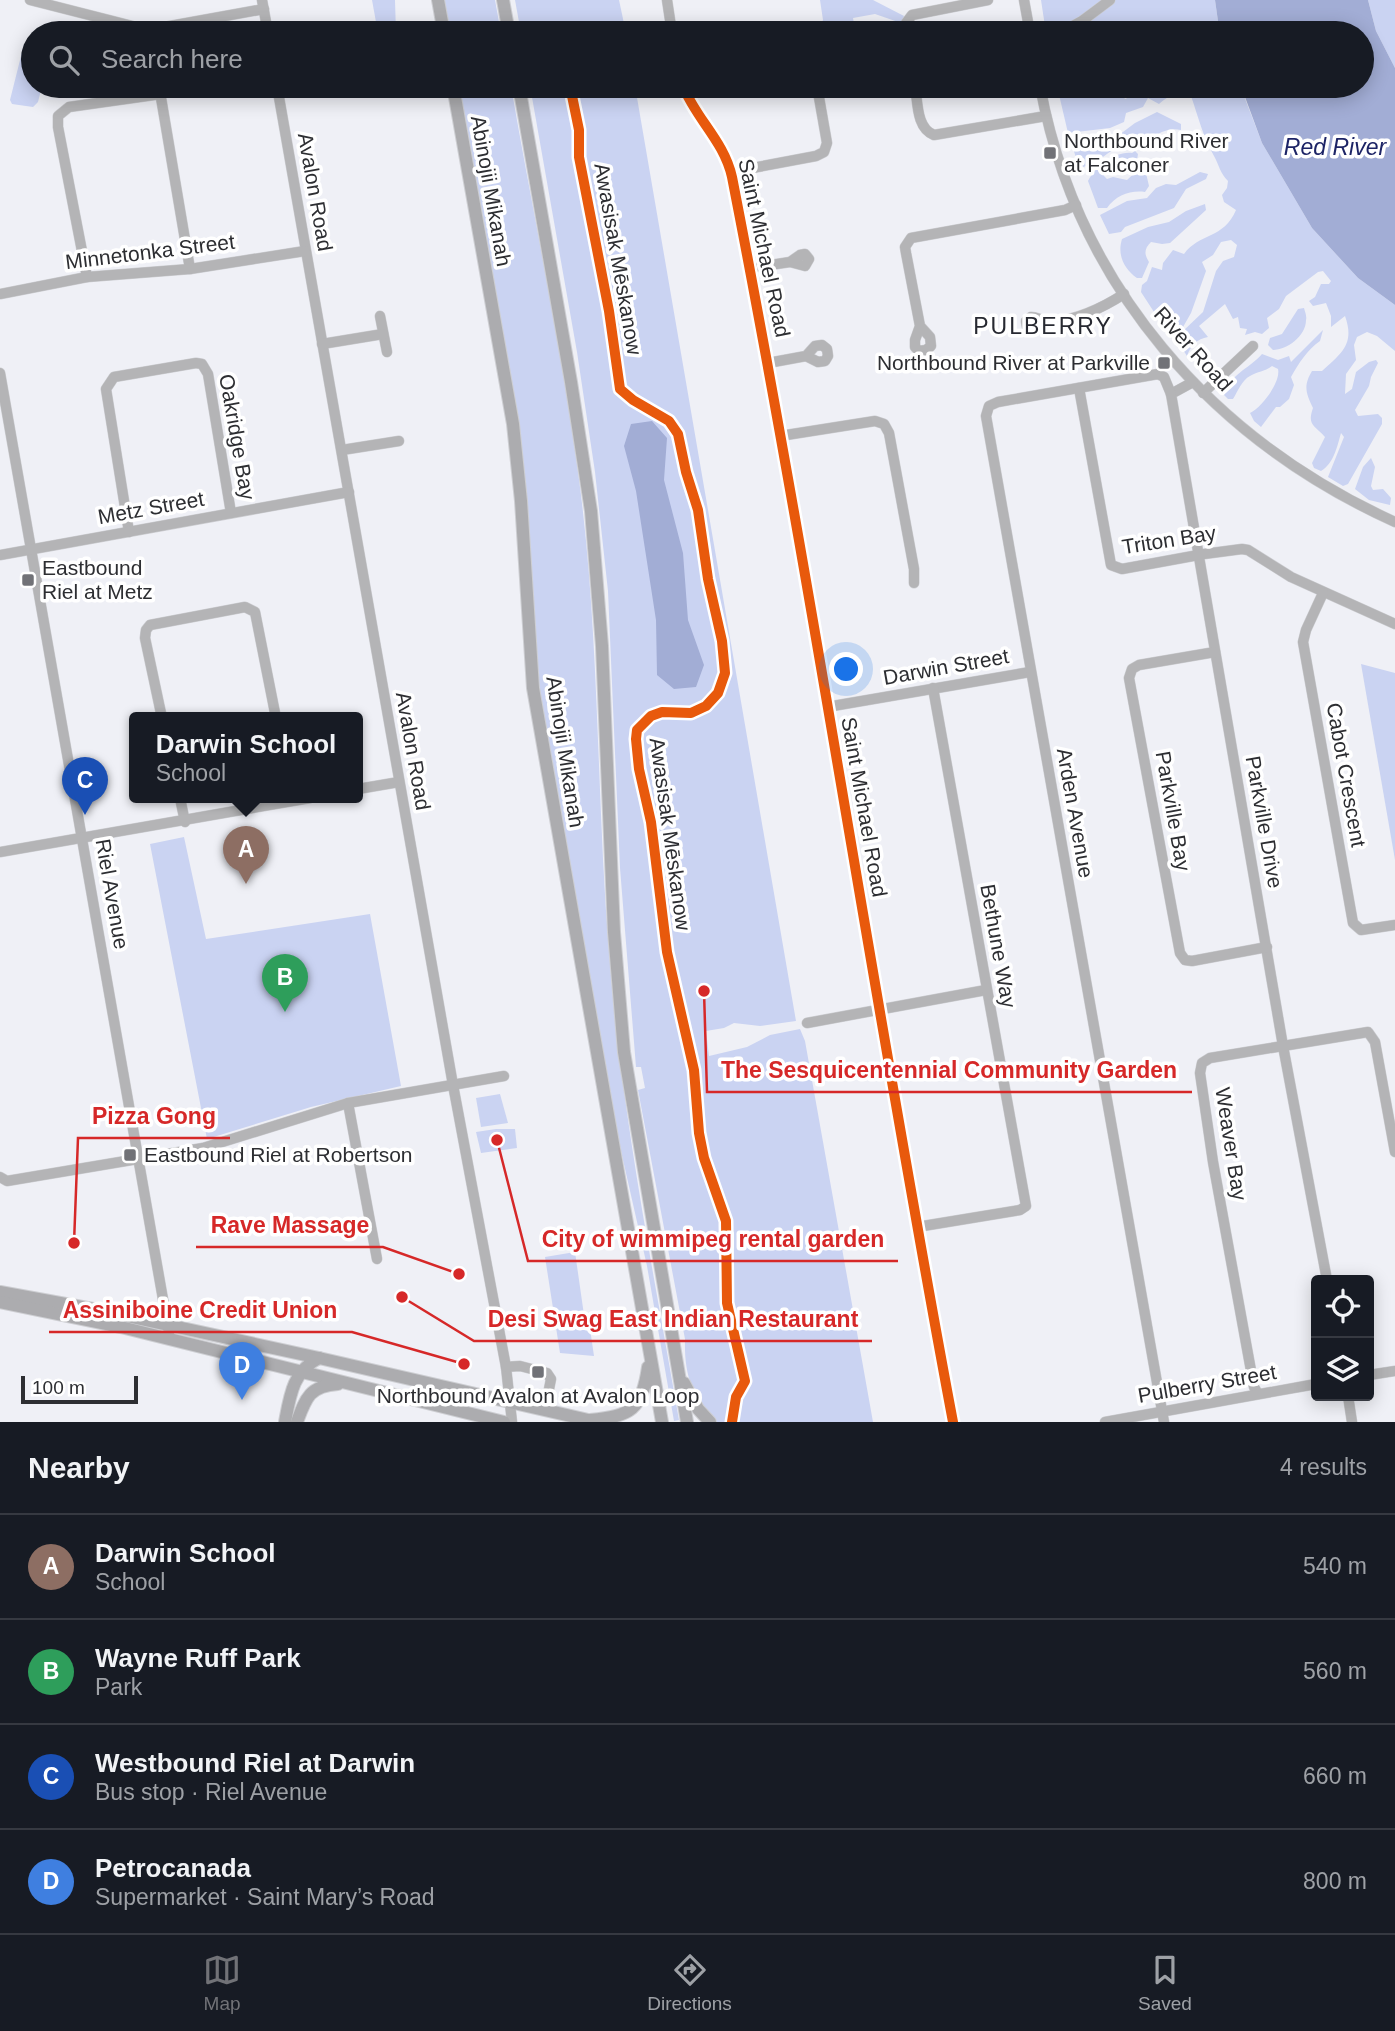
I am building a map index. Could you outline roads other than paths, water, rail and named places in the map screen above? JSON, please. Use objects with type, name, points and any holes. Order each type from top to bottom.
[{"type":"main road","points":[[438,0],[442,21]]},
{"type":"main road","points":[[503,0],[507,21]]},
{"type":"main road","name":"Abinojii Mikanah","points":[[455,98],[513,424],[521,501],[533,688],[662,1422]]},
{"type":"main road","name":"Abinojii Mikanah","points":[[521,98],[591,511],[602,646],[614,932],[624,1052],[687,1422]]},
{"type":"main road","points":[[0,1292],[169,1333],[262,1363],[504,1422]]},
{"type":"main road","points":[[0,1302],[169,1333],[254,1344],[593,1421],[623,1416],[633,1408],[642,1396],[650,1353]]},
{"type":"main road","points":[[241,1357],[251,1350],[254,1344]]},
{"type":"main road","points":[[262,1363],[281,1350]]},
{"type":"main road","points":[[285,1422],[288,1404],[300,1372],[319,1358]]},
{"type":"main road","points":[[679,1374],[698,1409],[710,1422]]},
{"type":"main road","points":[[297,1422],[311,1392],[323,1385],[347,1384]]},
{"type":"street","points":[[30,0],[111,21]]},
{"type":"street","points":[[667,0],[670,21]]},
{"type":"street","points":[[908,21],[912,15],[988,0]]},
{"type":"street","points":[[1024,0],[1028,21]]},
{"type":"street","points":[[1082,21],[1110,0]]},
{"type":"street","points":[[191,21],[263,4]]},
{"type":"street","points":[[87,277],[58,116],[69,107],[117,98]]},
{"type":"street","points":[[161,98],[190,270]]},
{"type":"street","name":"Avalon Road","points":[[279,98],[453,1085],[506,1367],[512,1422]]},
{"type":"street","name":"Saint Michael Road","points":[[688,98],[722,149],[731,172],[768,363],[953,1422]]},
{"type":"street","points":[[731,172],[816,156],[824,152],[827,143],[819,98]]},
{"type":"street","points":[[917,98],[922,126],[934,135],[1046,116]]},
{"type":"street","name":"River Road","points":[[1042,98],[1076,205],[1124,294],[1157,343],[1203,393],[1262,445],[1296,469],[1356,504],[1395,522]]},
{"type":"street","points":[[920,326],[905,247],[911,238],[1065,210],[1076,205]]},
{"type":"street","name":"Minnetonka Street","points":[[0,294],[87,277],[190,270],[305,251]]},
{"type":"street","points":[[750,268],[790,262]]},
{"type":"street","points":[[1047,321],[1086,314],[1124,294]]},
{"type":"street","points":[[380,316],[387,352]]},
{"type":"street","points":[[322,344],[383,334]]},
{"type":"street","points":[[1203,393],[1253,346]]},
{"type":"street","points":[[768,363],[806,356]]},
{"type":"street","name":"Oakridge Bay","points":[[128,532],[106,389],[114,377],[197,363],[206,369],[232,513]]},
{"type":"street","name":"Riel Avenue","points":[[0,373],[169,1333]]},
{"type":"street","name":"Arden Avenue","points":[[1163,1417],[986,410],[998,402],[1157,374],[1164,377],[1171,394]]},
{"type":"street","points":[[1171,394],[1193,382]]},
{"type":"street","name":"Triton Bay","points":[[1079,388],[1111,565],[1122,569],[1199,555],[1248,550],[1291,577],[1395,624]]},
{"type":"street","name":"Parkville Drive","points":[[1171,394],[1325,1275]]},
{"type":"street","points":[[780,436],[875,421],[884,424],[892,447],[914,569],[914,583]]},
{"type":"street","points":[[342,450],[399,441]]},
{"type":"street","name":"Metz Street","points":[[0,555],[349,492]]},
{"type":"street","name":"Cabot Crescent","points":[[1323,593],[1303,642],[1352,917],[1357,928],[1361,930],[1395,925]]},
{"type":"street","points":[[161,712],[145,638],[150,625],[245,607],[254,611],[275,712]]},
{"type":"street","name":"Parkville Bay","points":[[1215,652],[1139,665],[1132,669],[1129,678],[1180,953],[1185,960],[1192,961],[1267,947]]},
{"type":"street","name":"Darwin Street","points":[[827,707],[1030,672]]},
{"type":"street","name":"Bethune Way","points":[[917,1227],[1023,1210],[1026,1206],[933,688]]},
{"type":"street","points":[[363,788],[399,782]]},
{"type":"street","points":[[181,803],[185,822]]},
{"type":"street","points":[[0,852],[185,822],[277,803]]},
{"type":"street","points":[[807,1023],[986,990]]},
{"type":"street","name":"Weaver Bay","points":[[1258,1394],[1254,1387],[1213,1161],[1200,1073],[1202,1063],[1210,1058],[1362,1032],[1373,1035],[1395,1152]]},
{"type":"street","points":[[0,1177],[7,1181],[203,1148],[348,1103],[504,1076]]},
{"type":"street","points":[[348,1103],[377,1259]]},
{"type":"street","points":[[506,1367],[520,1366],[547,1373],[551,1379],[545,1409]]},
{"type":"street","points":[[1374,1374],[1395,1371]]},
{"type":"street","name":"Pulberry Street","points":[[1105,1422],[1163,1417],[1258,1394],[1311,1385]]},
{"type":"street","points":[[1349,1401],[1352,1422]]},
{"type":"water","name":"Red River","points":[[1215,0],[1368,0],[1373,21],[1218,21]]},
{"type":"water","name":"Red River","points":[[1374,23],[1395,68],[1395,305],[1358,278],[1312,228],[1262,143],[1245,98],[1374,98]]},
{"type":"water","points":[[652,421],[667,438],[664,480],[683,553],[688,620],[704,665],[696,687],[674,689],[657,675],[656,620],[636,491],[624,446],[631,424]]},
{"type":"place","name":"Northbound River at Falconer","points":[[1050,153]]},
{"type":"place","name":"Northbound River at Parkville","points":[[1164,363]]},
{"type":"place","name":"Eastbound Riel at Metz","points":[[28,580]]},
{"type":"place","name":"Westbound Riel at Darwin","points":[[85,815]]},
{"type":"place","name":"Darwin School","points":[[246,884]]},
{"type":"place","name":"The Sesquicentennial Community Garden","points":[[704,991]]},
{"type":"place","name":"Wayne Ruff Park","points":[[285,1012]]},
{"type":"place","name":"City of wimmipeg rental garden","points":[[497,1140]]},
{"type":"place","name":"Eastbound Riel at Robertson","points":[[130,1155]]},
{"type":"place","name":"Pizza Gong","points":[[74,1243]]},
{"type":"place","name":"Rave Massage","points":[[459,1274]]},
{"type":"place","name":"Desi Swag East Indian Restaurant","points":[[402,1297]]},
{"type":"place","name":"Assiniboine Credit Union","points":[[464,1364]]},
{"type":"place","name":"Northbound Avalon at Avalon Loop","points":[[538,1372]]},
{"type":"place","name":"Petrocanada","points":[[242,1400]]},
{"type":"district","name":"PULBERRY","points":[[1043,326]]}]
